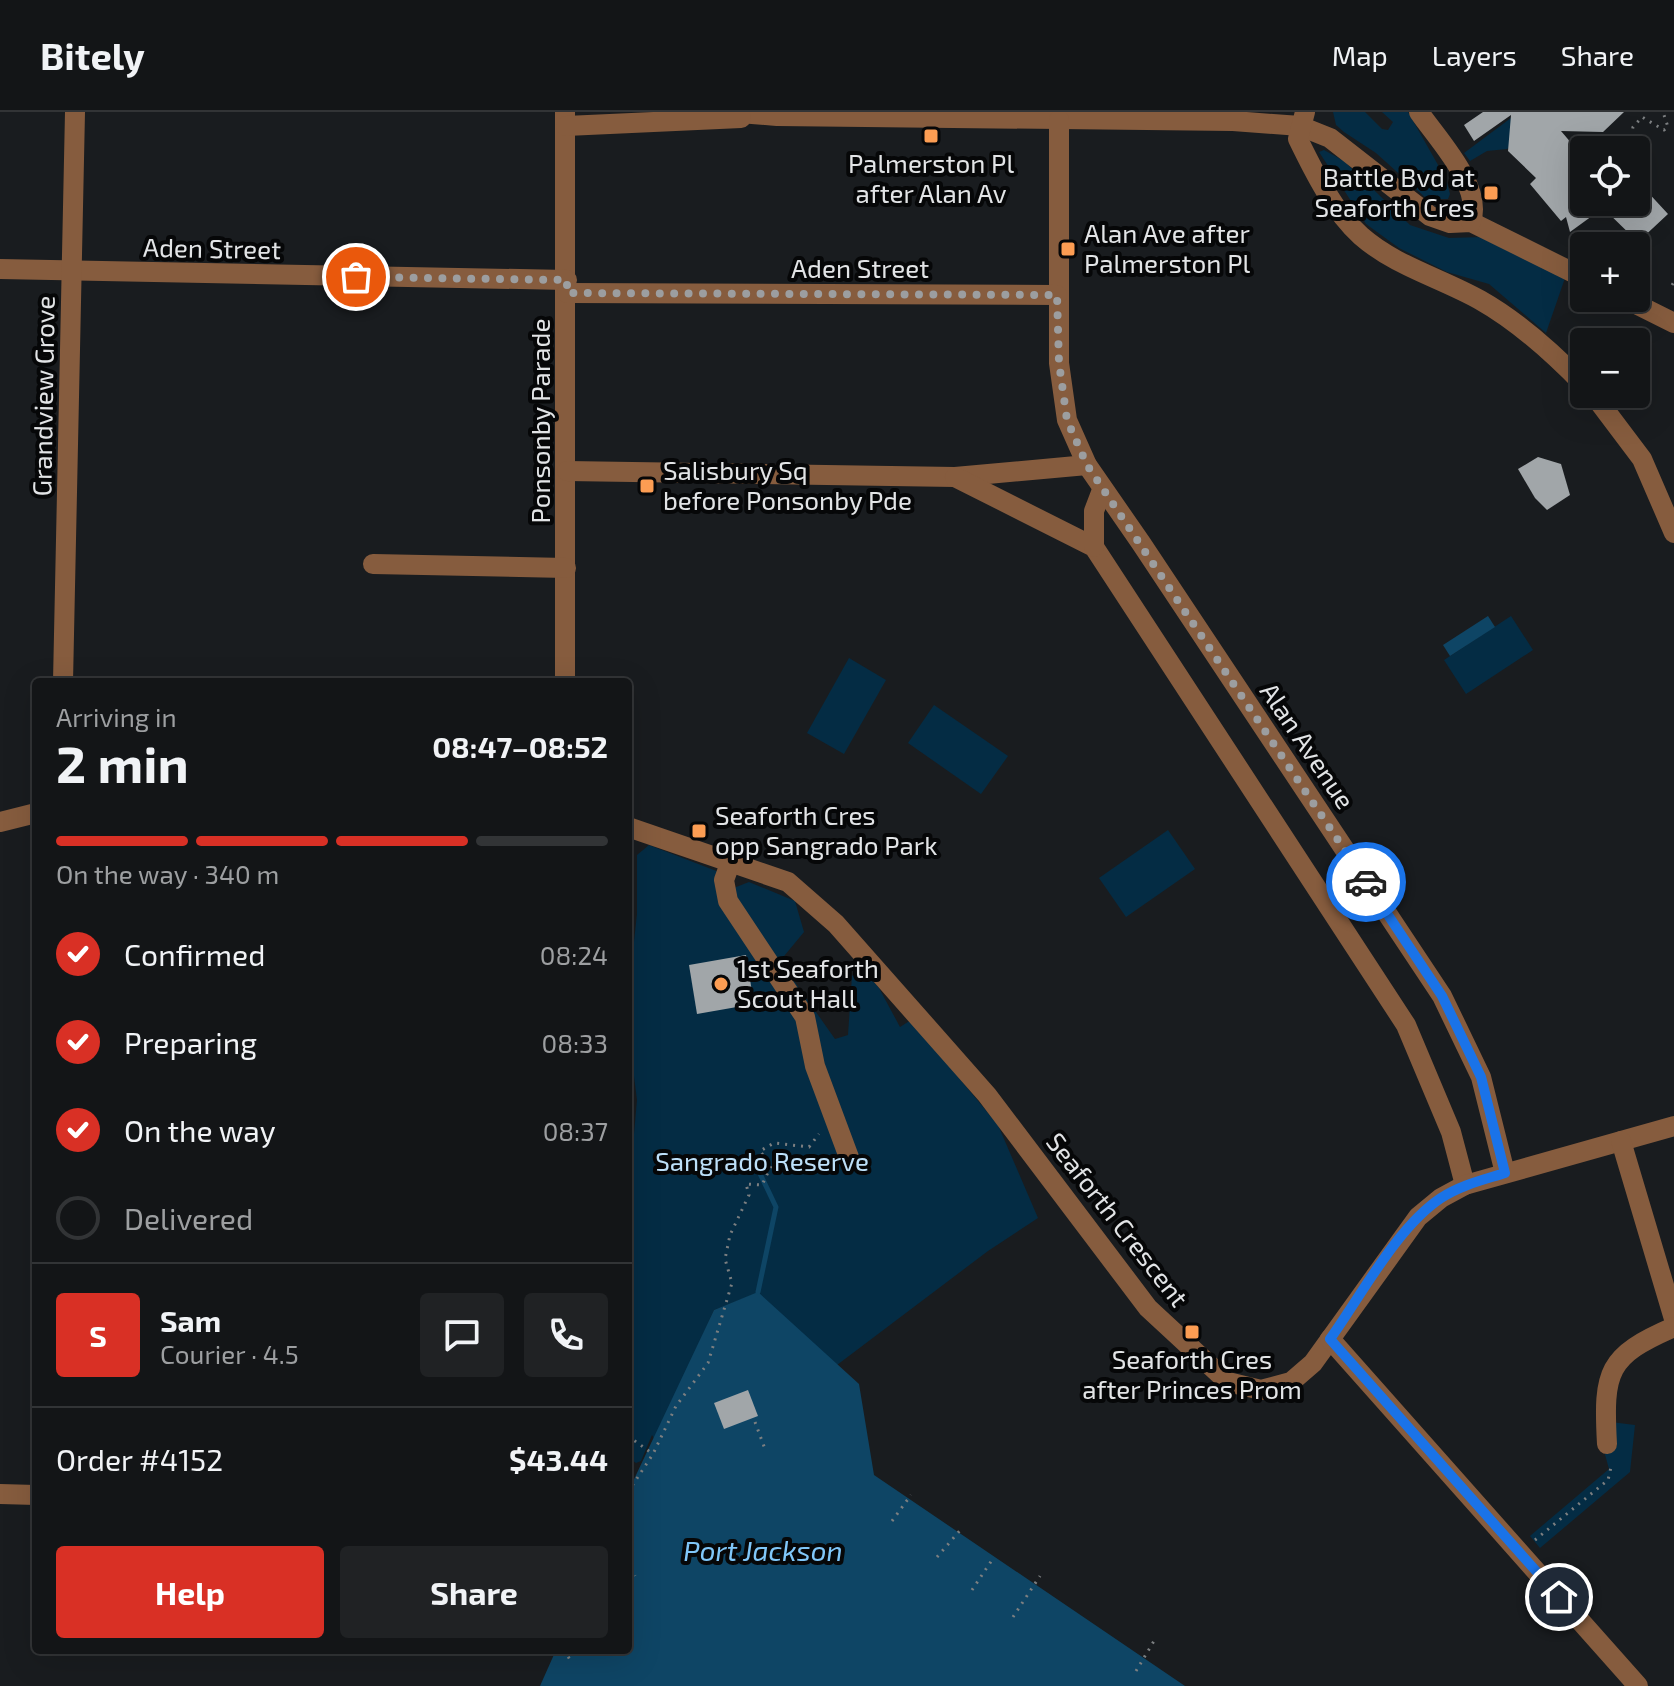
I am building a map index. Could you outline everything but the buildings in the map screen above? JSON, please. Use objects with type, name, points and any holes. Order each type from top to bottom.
[{"type":"street","name":"Grandview Grove","points":[[63,678],[75,112]]},
{"type":"street","points":[[727,112],[777,116]]},
{"type":"street","points":[[1419,112],[1467,183],[1474,216]]},
{"type":"street","points":[[566,119],[777,116],[1303,119],[1430,216],[1450,223],[1474,216],[1570,270]]},
{"type":"street","name":"Ponsonby Parade","points":[[565,678],[566,119]]},
{"type":"street","points":[[1303,119],[1298,139],[1312,167],[1360,235],[1388,256],[1491,307],[1550,351],[1570,371]]},
{"type":"street","name":"Alan Avenue","points":[[1059,120],[1057,295],[1059,363],[1067,420],[1102,490],[1442,996],[1481,1077],[1505,1173]]},
{"type":"street","name":"Aden Street","points":[[0,269],[567,287],[1057,295]]},
{"type":"street","points":[[1650,311],[1674,323]]},
{"type":"street","points":[[1604,408],[1642,459],[1674,533]]},
{"type":"street","points":[[567,471],[955,477],[1087,465]]},
{"type":"street","points":[[955,477],[1094,547],[1406,1025],[1446,1118],[1465,1185]]},
{"type":"street","points":[[1094,547],[1094,511],[1102,490]]},
{"type":"street","points":[[373,564],[566,568]]},
{"type":"street","points":[[0,822],[32,814]]},
{"type":"street","name":"Seaforth Crescent","points":[[632,828],[788,882],[836,924],[987,1095],[1148,1308],[1228,1382],[1261,1390],[1291,1382],[1313,1363],[1418,1217],[1441,1198],[1465,1185],[1674,1126]]},
{"type":"street","points":[[731,861],[724,880],[728,901],[805,1017],[815,1066],[850,1160]]},
{"type":"street","points":[[1621,1141],[1674,1319]]},
{"type":"street","points":[[1607,1444],[1610,1373],[1623,1353],[1674,1327]]},
{"type":"street","points":[[1330,1339],[1638,1686]]},
{"type":"street","points":[[0,1494],[32,1495]]},
{"type":"path","points":[[1631,136],[1633,127],[1642,117],[1664,130],[1668,127],[1663,112]]},
{"type":"path","points":[[632,1486],[653,1454],[676,1406],[708,1363],[732,1283],[725,1259],[730,1235],[749,1195],[746,1184],[762,1185],[771,1166],[760,1151],[774,1143],[809,1147],[818,1139],[822,1123],[832,1107]]},
{"type":"path","points":[[755,1422],[765,1449]]},
{"type":"path","points":[[632,1439],[653,1454]]},
{"type":"path","points":[[1520,1553],[1608,1480],[1614,1467],[1607,1444]]},
{"type":"path","points":[[892,1521],[911,1495]]},
{"type":"path","points":[[937,1557],[963,1527]]},
{"type":"path","points":[[972,1590],[992,1560]]},
{"type":"path","points":[[632,1570],[635,1576]]},
{"type":"path","points":[[1013,1617],[1040,1576]]},
{"type":"path","points":[[1136,1671],[1154,1641]]},
{"type":"path","points":[[566,1654],[572,1663]]},
{"type":"green space","points":[[1333,112],[1365,112],[1382,129],[1388,130],[1393,122],[1382,112],[1408,112],[1446,179],[1450,194],[1448,199],[1427,199],[1376,153],[1336,125]]},
{"type":"green space","points":[[1519,112],[1557,112],[1507,149],[1487,151],[1470,161],[1464,153]]},
{"type":"green space","points":[[1324,150],[1344,161],[1410,225],[1449,238],[1483,237],[1565,278],[1546,333],[1489,284],[1447,272],[1399,248],[1366,224],[1319,152]]},
{"type":"green space","points":[[1511,616],[1533,650],[1466,694],[1444,660]]},
{"type":"green space","points":[[849,658],[886,680],[844,754],[807,733]]},
{"type":"green space","points":[[934,705],[1008,756],[981,794],[908,743]]},
{"type":"green space","points":[[1168,830],[1195,869],[1126,917],[1099,878]]},
{"type":"green space","name":"Sangrado Reserve","points":[[649,845],[719,872],[731,889],[749,882],[795,901],[804,932],[780,961],[835,1039],[848,1035],[852,976],[862,968],[879,988],[900,1027],[911,1020],[998,1125],[1038,1218],[988,1251],[837,1365],[755,1294],[714,1310],[655,1440],[652,1435],[641,1461],[636,1463],[632,1460],[632,1157],[637,1100],[632,1061],[632,960],[637,914],[637,855]]},
{"type":"green space","points":[[1611,1422],[1635,1425],[1630,1472],[1540,1548],[1530,1536],[1609,1469],[1604,1451],[1617,1446]]},
{"type":"water","points":[[1488,616],[1495,627],[1450,656],[1443,645]]},
{"type":"water","name":"Port Jackson","points":[[758,1292],[859,1384],[874,1475],[1185,1686],[540,1686],[554,1654],[632,1654],[632,1484],[714,1310]]},
{"type":"waterway","points":[[754,1161],[776,1207],[758,1292]]},
{"type":"way so far","points":[[356,277],[567,280],[567,293],[1057,295],[1059,363],[1067,420],[1087,465],[1366,882]]},
{"type":"place","name":"Palmerston Pl after Alan Av","points":[[931,136]]},
{"type":"place","name":"Battle Bvd at Seaforth Cres","points":[[1491,193]]},
{"type":"place","name":"Alan Ave after Palmerston Pl","points":[[1068,249]]},
{"type":"place","name":"Salisbury Sq before Ponsonby Pde","points":[[647,486]]},
{"type":"place","name":"Seaforth Cres opp Sangrado Park","points":[[699,831]]},
{"type":"place","name":"1st Seaforth Scout Hall","points":[[721,984]]},
{"type":"place","name":"Seaforth Cres after Princes Prom","points":[[1192,1332]]},
{"type":"route","points":[[1366,882],[1442,996],[1481,1077],[1505,1173],[1465,1185],[1441,1198],[1418,1217],[1330,1339],[1559,1597]]}]
